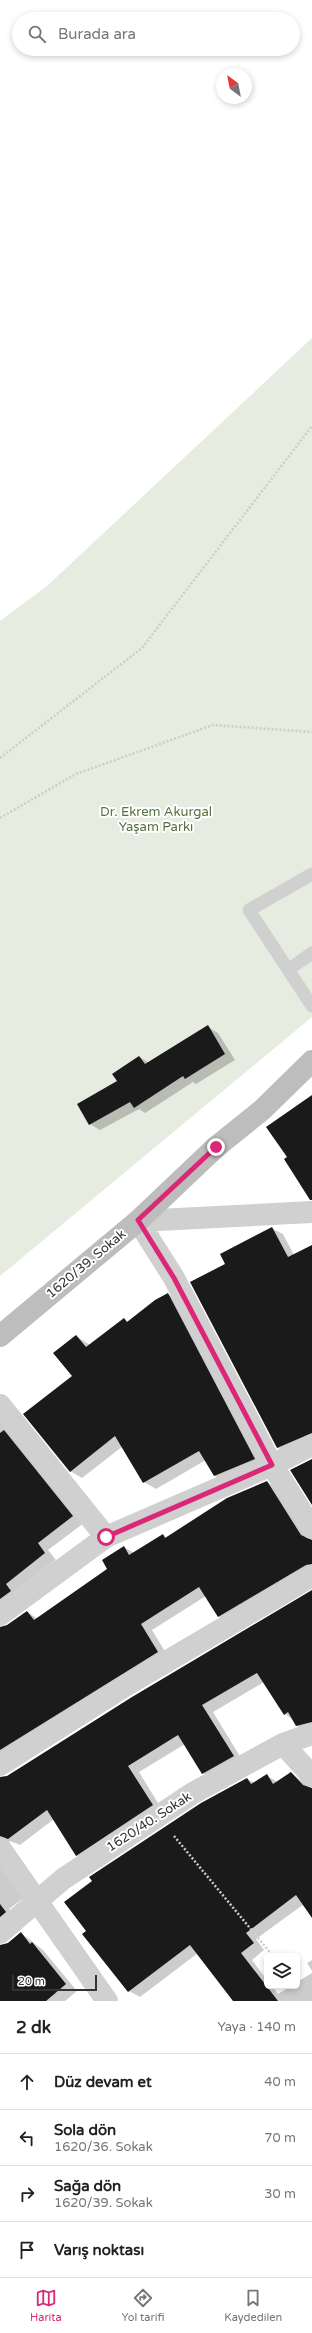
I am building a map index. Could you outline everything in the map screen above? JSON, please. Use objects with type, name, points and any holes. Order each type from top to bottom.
[{"type":"main road","name":"1620/39. Sokak","points":[[0,1336],[138,1220],[216,1147],[262,1110],[312,1061]]},
{"type":"street","points":[[312,1212],[138,1220],[174,1278],[272,1465],[312,1528]]},
{"type":"street","points":[[0,1405],[106,1537]]},
{"type":"street","points":[[0,1615],[106,1537],[272,1465],[312,1445]]},
{"type":"street","points":[[0,1765],[125,1686],[312,1576]]},
{"type":"street","name":"1620/40. Sokak","points":[[0,1933],[62,1879],[193,1793],[284,1744],[312,1734]]},
{"type":"street","points":[[284,1744],[312,1776]]},
{"type":"street","points":[[0,1848],[107,2001]]},
{"type":"lane","points":[[312,874],[249,910],[312,1006]]},
{"type":"lane","points":[[289,969],[312,953]]},
{"type":"path","points":[[0,758],[142,648],[312,426]]},
{"type":"path","points":[[0,818],[76,774],[213,725],[312,732]]},
{"type":"path","points":[[158,1816],[271,1953]]},
{"type":"path","points":[[300,1989],[310,2001]]},
{"type":"green space","name":"Dr. Ekrem Akurgal Yaşam Parkı","points":[[312,338],[312,1017],[0,1276],[0,621],[47,586]]},
{"type":"building","points":[[208,1025],[225,1054],[185,1079],[183,1076],[134,1108],[130,1102],[89,1125],[77,1104],[117,1081],[112,1074],[139,1056],[145,1064]]},
{"type":"building","points":[[312,1095],[312,1200],[310,1200],[284,1159],[287,1157],[266,1127]]},
{"type":"building","points":[[272,1227],[288,1257],[312,1245],[312,1433],[277,1448],[190,1282],[225,1264],[220,1254]]},
{"type":"building","points":[[168,1293],[255,1459],[214,1476],[199,1451],[143,1483],[115,1436],[70,1472],[23,1414],[72,1376],[53,1353],[76,1335],[86,1347],[124,1318],[127,1322],[155,1300]]},
{"type":"building","points":[[4,1430],[73,1516],[38,1543],[45,1553],[6,1584],[11,1591],[0,1599],[0,1433]]},
{"type":"building","points":[[312,1459],[312,1505],[290,1470]]},
{"type":"building","points":[[267,1481],[301,1535],[312,1540],[312,1564],[306,1565],[218,1617],[199,1587],[141,1624],[158,1652],[0,1750],[0,1627],[7,1625],[27,1611],[34,1620],[107,1569],[102,1560],[124,1546],[129,1555],[163,1534],[165,1538],[227,1498]]},
{"type":"building","points":[[312,1590],[312,1722],[296,1726],[288,1712],[284,1715],[257,1673],[202,1705],[234,1756],[202,1774],[178,1735],[128,1766],[153,1805],[76,1856],[47,1810],[8,1839],[0,1836],[0,1777],[7,1776],[132,1697]]},
{"type":"building","points":[[291,1772],[303,1785],[312,1788],[312,1918],[296,1895],[246,1933],[254,1943],[241,1953],[264,1983],[264,1989],[269,1989],[278,2001],[233,2001],[190,1945],[128,1992],[82,1934],[86,1931],[64,1902],[92,1881],[89,1877],[201,1803],[247,1778],[251,1784],[267,1774],[273,1784]]},
{"type":"building","points":[[0,1904],[6,1912],[0,1917]]},
{"type":"building","points":[[21,1932],[30,1944],[32,1942],[66,1984],[46,2001],[0,2001],[0,1945],[8,1943]]},
{"type":"route","points":[[106,1537],[272,1465],[174,1278],[138,1220],[216,1147]]}]
